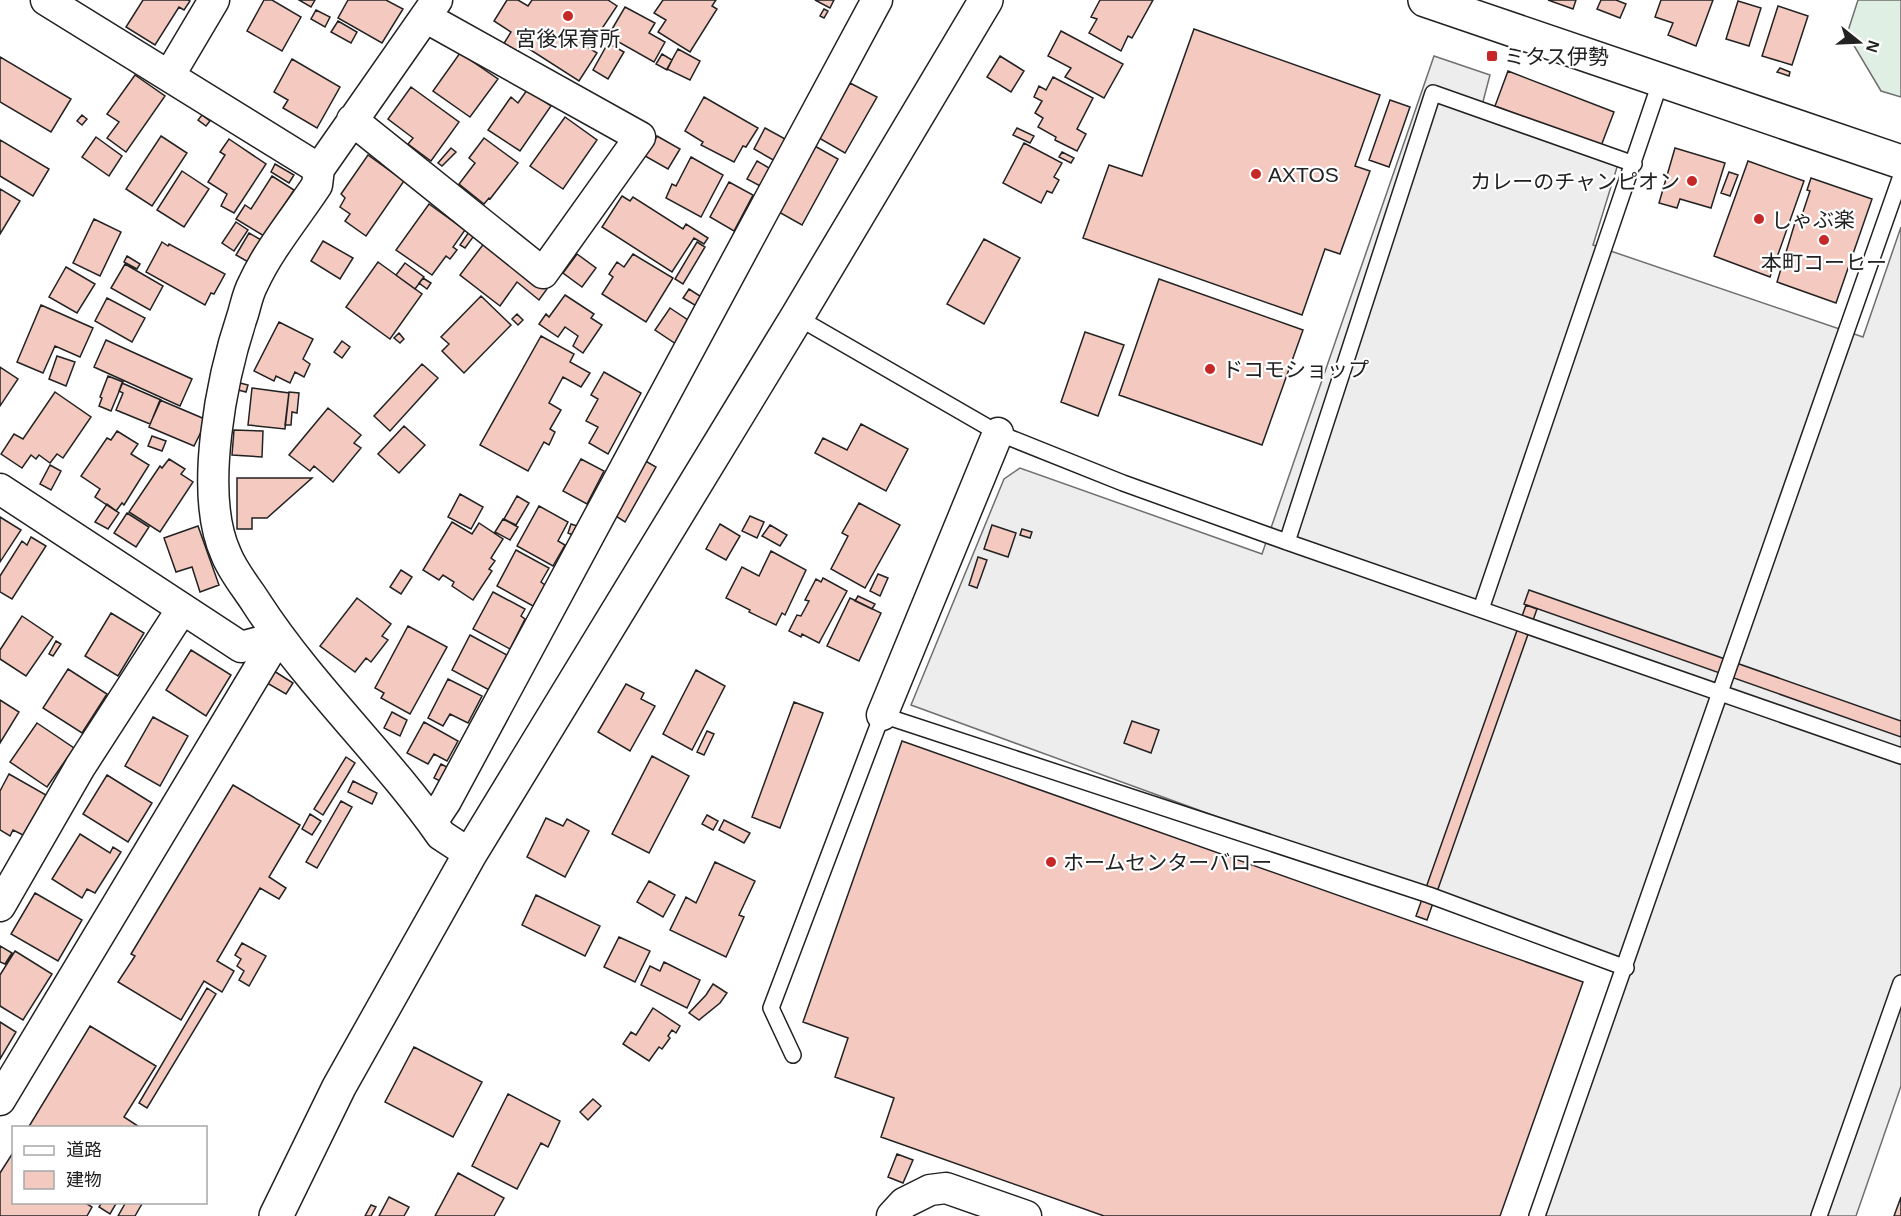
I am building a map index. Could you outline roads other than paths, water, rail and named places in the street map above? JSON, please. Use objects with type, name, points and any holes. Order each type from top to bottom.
[{"type":"street","points":[[46,0],[319,170]]},
{"type":"street","points":[[169,76],[214,0]]},
{"type":"street","points":[[432,822],[446,801],[877,0]]},
{"type":"street","points":[[276,1216],[339,1087],[470,854],[797,317],[986,0]]},
{"type":"street","points":[[1425,0],[1901,162]]},
{"type":"street","points":[[352,120],[543,273],[640,137],[431,9],[352,120],[319,170],[317,185],[252,285],[231,349],[224,380],[215,457],[213,504],[226,556],[278,637],[441,835],[470,854]]},
{"type":"street","points":[[882,715],[998,433]]},
{"type":"street","points":[[0,489],[241,647],[278,637]]},
{"type":"street","points":[[0,906],[9,872],[182,609]]},
{"type":"street","points":[[0,1100],[278,637]]},
{"type":"street","points":[[892,1216],[904,1203],[930,1190],[946,1188],[1026,1216]]},
{"type":"lane","points":[[1481,609],[1661,80]]},
{"type":"lane","points":[[1287,542],[1433,93],[1634,164]]},
{"type":"lane","points":[[1537,1216],[1626,968],[1901,176]]},
{"type":"lane","points":[[797,317],[998,433],[1124,483],[1287,542],[1901,756]]},
{"type":"lane","points":[[793,1055],[771,1008],[882,715],[1429,895],[1626,968]]},
{"type":"lane","points":[[1819,1216],[1901,983]]},
{"type":"place","name":"宮後保育所","points":[[568,16]]},
{"type":"place","name":"ミタス伊勢","points":[[1492,56]]},
{"type":"place","name":"AXTOS","points":[[1256,174]]},
{"type":"place","name":"カレーのチャンピオン","points":[[1692,181]]},
{"type":"place","name":"しゃぶ楽","points":[[1759,219]]},
{"type":"place","name":"本町コーヒー","points":[[1824,240]]},
{"type":"place","name":"ドコモショップ","points":[[1210,369]]},
{"type":"place","name":"ホームセンターバロー","points":[[1051,862]]}]
